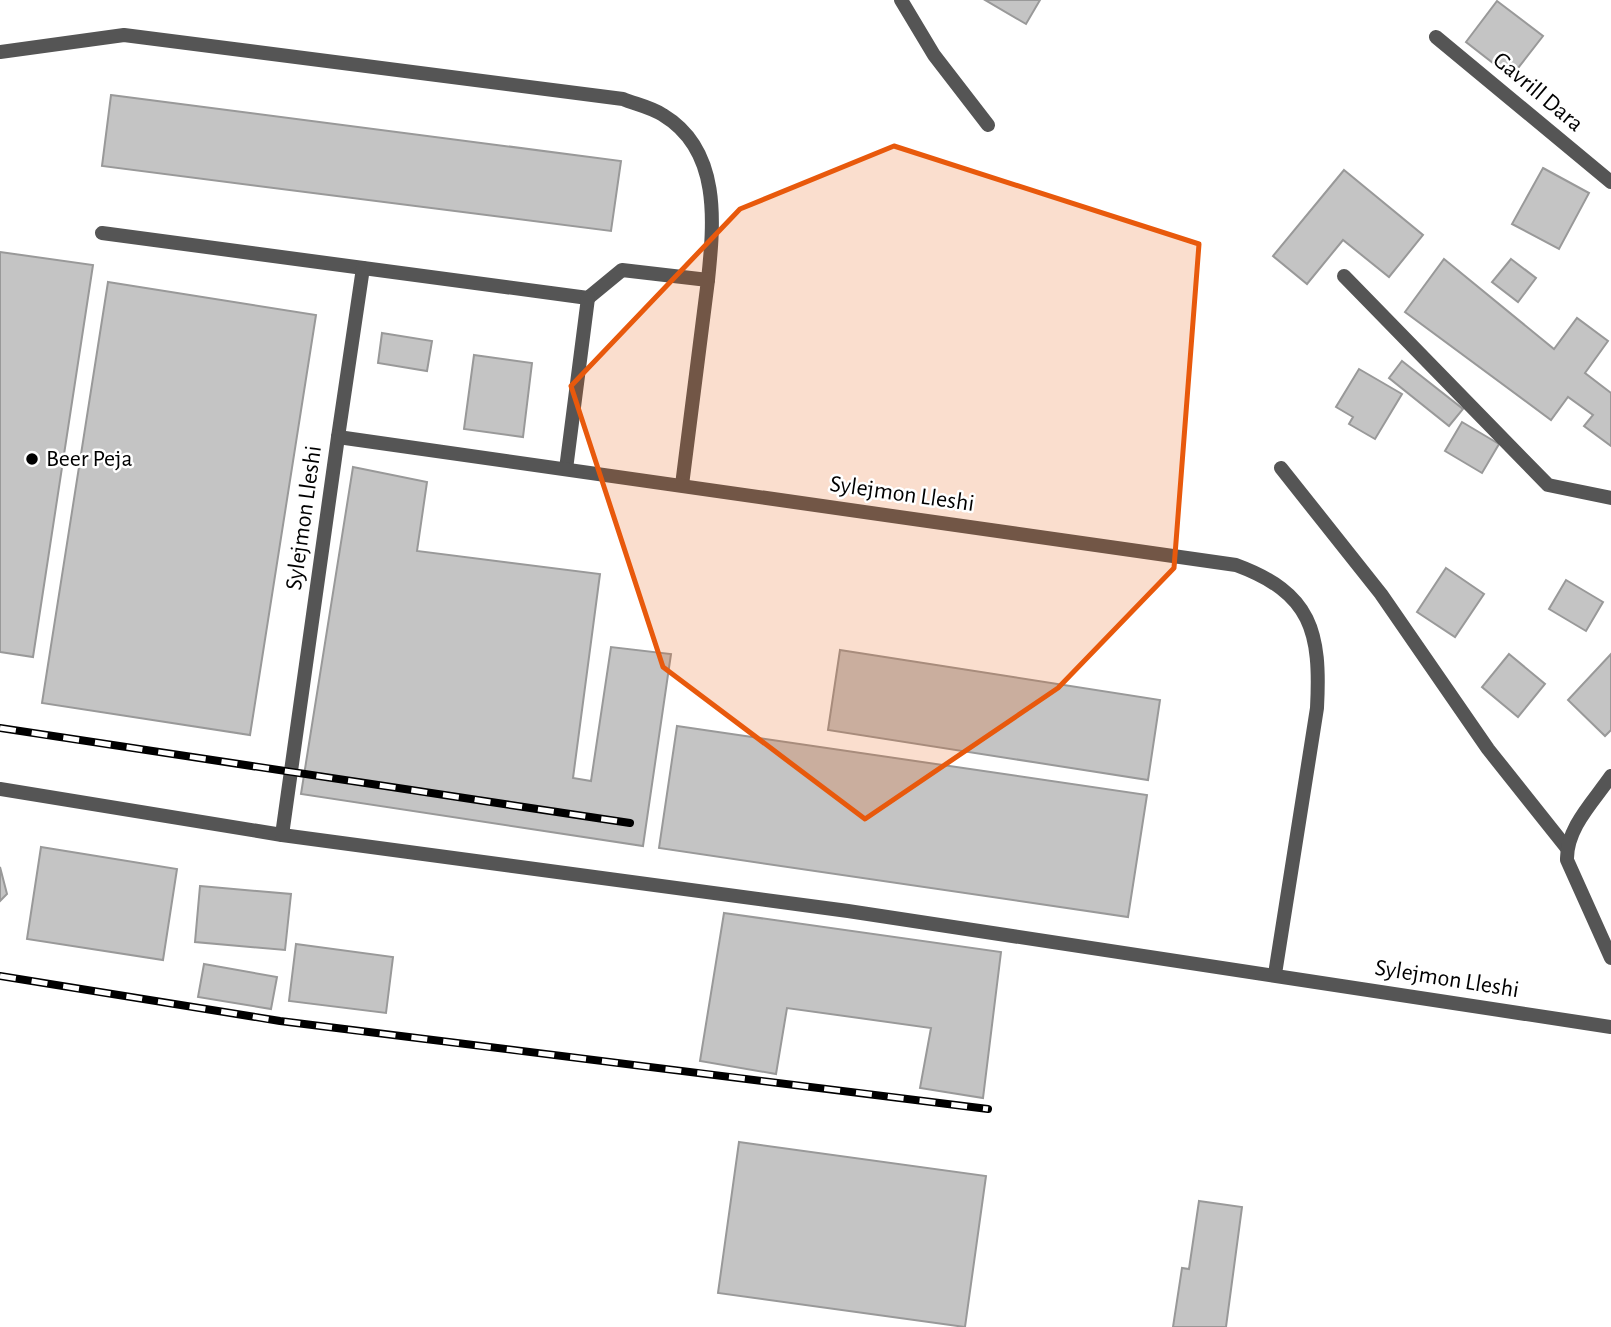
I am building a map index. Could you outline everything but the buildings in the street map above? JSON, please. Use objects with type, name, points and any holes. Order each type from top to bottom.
[{"type":"street","points":[[901,0],[933,55],[988,125]]},
{"type":"street","points":[[0,52],[124,35],[623,99],[663,114],[693,141],[707,174],[714,219],[682,485]]},
{"type":"street","name":"Gavrill Dara","points":[[1436,37],[1611,183]]},
{"type":"street","points":[[102,233],[588,298]]},
{"type":"street","points":[[338,437],[363,268]]},
{"type":"street","points":[[566,469],[588,298],[622,270],[708,280]]},
{"type":"street","points":[[1344,276],[1548,485],[1611,498]]},
{"type":"street","name":"Sylejmon Lleshi","points":[[1275,974],[1317,708],[1320,665],[1312,628],[1294,598],[1267,576],[1236,565],[338,437],[282,835],[848,911],[1611,1027]]},
{"type":"street","points":[[1281,468],[1381,594],[1488,749],[1566,846]]},
{"type":"street","points":[[1611,776],[1570,835],[1566,846],[1567,860],[1611,958]]},
{"type":"street","points":[[0,789],[282,835]]},
{"type":"highlighted area","points":[[894,146],[1199,244],[1174,568],[1058,688],[865,819],[663,667],[571,386],[740,209]]},
{"type":"railway","points":[[0,728],[630,823]]},
{"type":"railway","points":[[0,976],[280,1021],[988,1109]]},
{"type":"place","name":"Beer Peja","points":[[32,459]]}]
